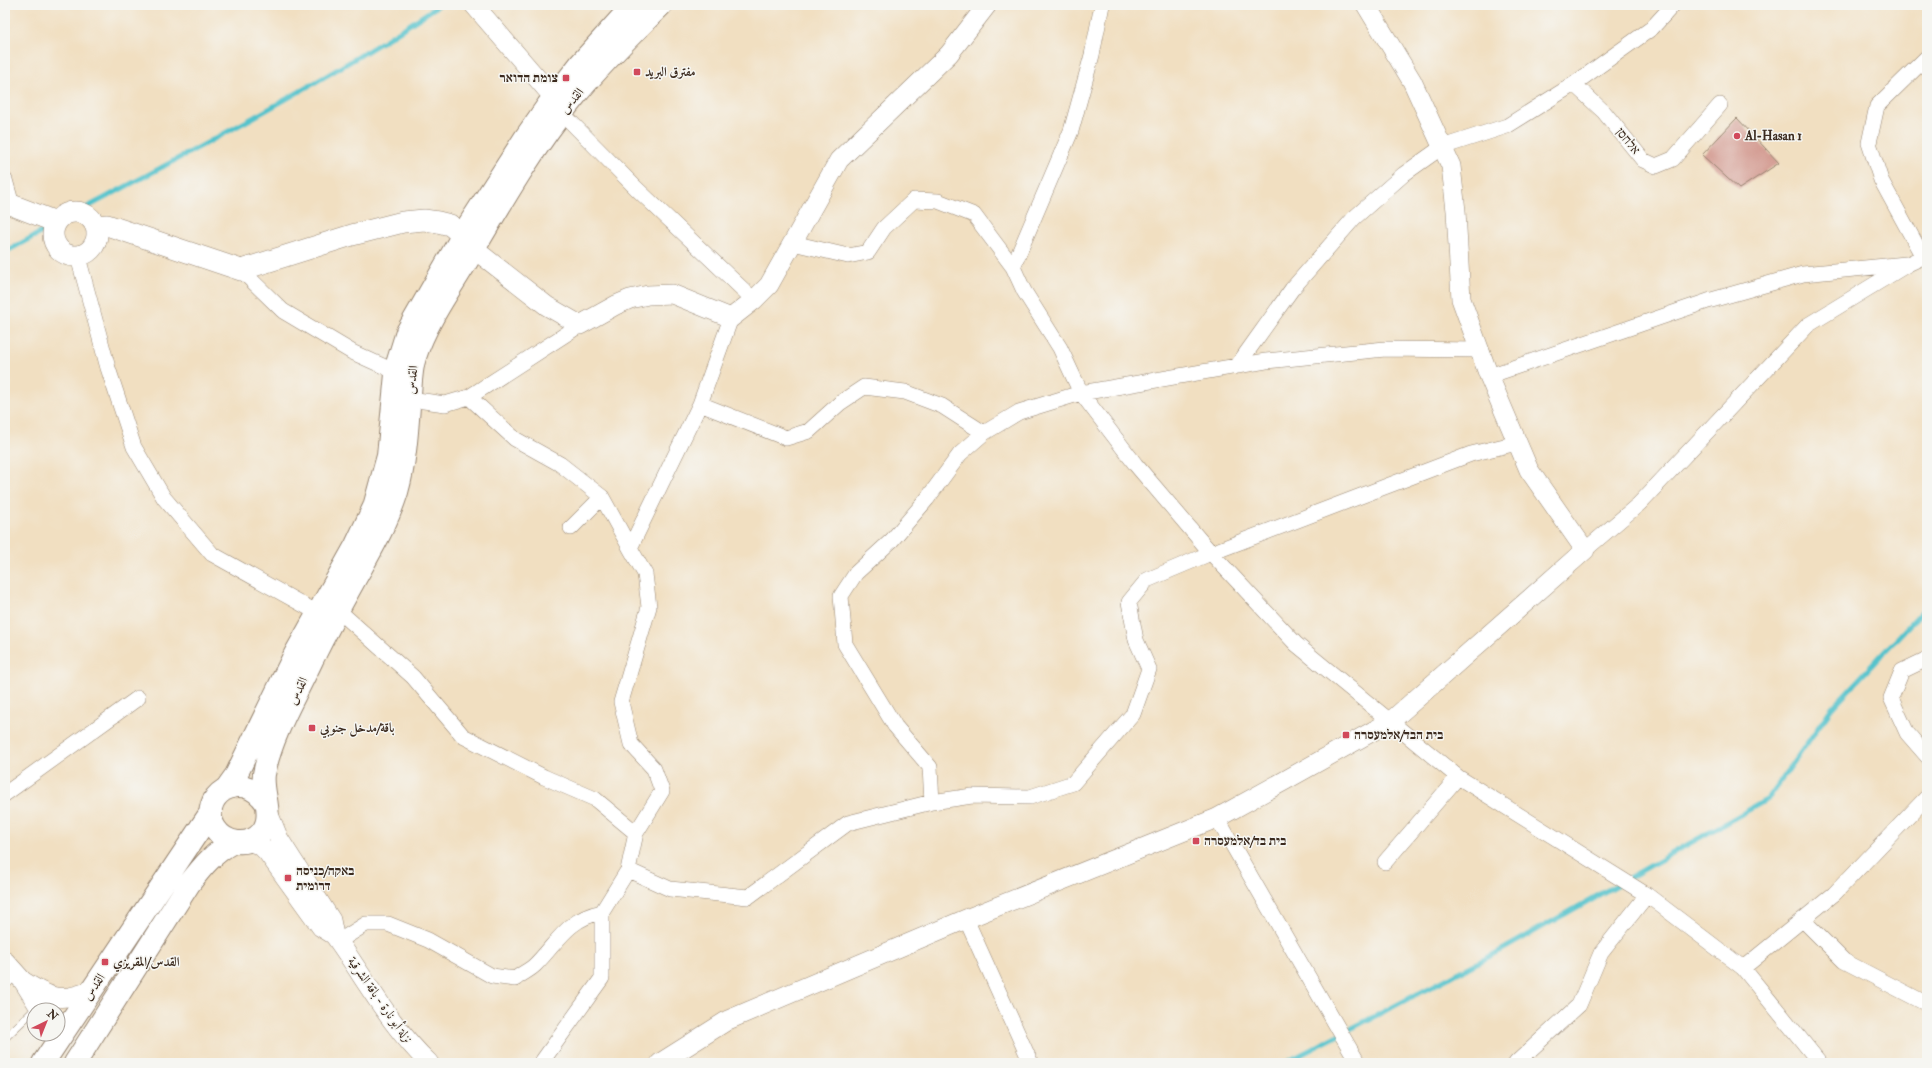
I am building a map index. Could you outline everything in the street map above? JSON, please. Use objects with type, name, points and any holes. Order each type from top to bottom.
[{"type":"main road","name":"القدس","points":[[560,107],[585,58],[633,5]]},
{"type":"main road","name":"القدس","points":[[226,789],[236,775],[295,654],[328,612],[381,533],[390,512],[403,465],[412,371],[422,340],[468,242],[525,138],[597,72],[661,5]]},
{"type":"main road","points":[[9,205],[56,222]]},
{"type":"main road","points":[[75,212],[89,217],[96,226],[98,237],[96,244],[91,250],[78,257],[71,256],[59,249],[53,236],[56,222],[68,213],[75,212]]},
{"type":"main road","points":[[96,226],[107,225],[241,270],[352,235],[403,222],[424,220],[450,225],[468,242]]},
{"type":"main road","name":"القدس","points":[[267,808],[263,780],[272,746],[293,701],[328,612],[374,507],[388,456],[396,372],[401,349],[407,332],[468,242]]},
{"type":"main road","points":[[245,786],[260,795],[267,808],[267,822],[263,831],[256,838],[241,841],[223,837],[213,824],[211,812],[216,798],[230,787],[245,786]]},
{"type":"main road","name":"القدس","points":[[49,1048],[92,990],[211,812]]},
{"type":"main road","name":"القدس","points":[[75,1063],[189,884],[211,858],[224,847],[241,841]]},
{"type":"street","points":[[474,5],[560,107],[636,188],[754,300]]},
{"type":"street","points":[[630,548],[700,404],[732,318],[754,300],[769,285],[839,160],[949,54],[988,5]]},
{"type":"street","points":[[1013,267],[1071,131],[1092,55],[1102,5]]},
{"type":"street","points":[[1366,5],[1412,81],[1451,166],[1456,211],[1461,299],[1489,376],[1529,470],[1585,550]]},
{"type":"street","points":[[1237,366],[1292,289],[1354,218],[1404,174],[1442,147],[1507,126],[1574,84],[1652,28],[1673,5]]},
{"type":"street","points":[[660,1063],[728,1020],[966,919],[1217,818],[1391,720],[1639,504],[1808,325],[1908,264],[1925,256],[1881,180],[1869,143],[1878,106],[1927,57]]},
{"type":"street","name":"אלחסן","points":[[1574,84],[1604,112],[1643,160],[1656,166],[1673,159],[1720,105]]},
{"type":"street","points":[[5,180],[9,205]]},
{"type":"street","points":[[793,243],[848,256],[868,252],[884,228],[914,200],[938,201],[974,214],[1013,267],[1024,291],[1060,348],[1080,393],[1136,465],[1211,553],[1296,644],[1391,720],[1458,777],[1647,895],[1743,968],[1820,1063]]},
{"type":"street","points":[[468,242],[547,306],[580,325]]},
{"type":"street","points":[[78,257],[108,368],[134,447],[164,498],[212,554],[328,612],[413,677],[464,736],[544,777],[595,799],[636,833]]},
{"type":"street","points":[[1489,376],[1708,300],[1803,274],[1908,264]]},
{"type":"street","points":[[241,270],[283,311],[352,352],[396,372]]},
{"type":"street","points":[[410,399],[446,404],[469,397],[580,325],[630,299],[672,294],[732,318]]},
{"type":"street","points":[[932,802],[930,767],[895,726],[846,644],[841,596],[856,573],[902,529],[960,454],[984,433],[1019,412],[1080,393],[1266,361],[1385,349],[1479,350]]},
{"type":"street","points":[[700,404],[786,438],[809,431],[840,403],[864,387],[905,392],[942,406],[984,433]]},
{"type":"street","points":[[469,397],[515,439],[560,464],[602,497],[645,574],[649,607],[621,702],[631,744],[654,769],[662,791],[636,833],[628,870],[602,912],[602,978],[541,1063]]},
{"type":"street","points":[[628,870],[670,889],[748,897],[848,823],[932,802],[972,796],[1030,797],[1073,783],[1133,714],[1149,669],[1136,640],[1128,602],[1147,580],[1211,553],[1471,454],[1517,444]]},
{"type":"street","points":[[571,528],[602,497]]},
{"type":"street","points":[[1927,659],[1902,671],[1891,698],[1907,733],[1927,756]]},
{"type":"street","points":[[5,794],[138,698]]},
{"type":"street","points":[[1385,862],[1458,777]]},
{"type":"street","points":[[1743,968],[1834,894],[1927,797]]},
{"type":"street","name":"نزلة أبو نارة - باقة الشرقية","points":[[267,808],[279,839],[331,920],[337,938],[386,1012],[417,1052],[429,1063]]},
{"type":"street","points":[[1217,818],[1358,1063]]},
{"type":"street","name":"نزلة أبو نارة - باقة الشرقية","points":[[241,841],[261,846],[268,852],[321,927],[337,938]]},
{"type":"street","points":[[1516,1063],[1579,1005],[1601,953],[1647,895]]},
{"type":"street","points":[[337,938],[366,924],[388,924],[428,940],[492,976],[515,979],[535,966],[563,933],[587,915],[602,912]]},
{"type":"street","points":[[966,919],[1031,1063]]},
{"type":"street","points":[[1803,920],[1844,961],[1927,1004]]},
{"type":"street","points":[[12,974],[36,1002]]},
{"type":"street","points":[[58,1002],[92,990]]},
{"type":"lane","points":[[5,1038],[26,1019]]},
{"type":"building","name":"Al-Hasan 1","points":[[1737,118],[1779,163],[1739,189],[1702,155]]},
{"type":"waterway","points":[[60,222],[299,92],[347,64],[439,5]]},
{"type":"waterway","points":[[5,252],[51,227]]},
{"type":"waterway","points":[[1285,1063],[1500,951],[1768,799],[1831,709],[1927,606]]},
{"type":"place","name":"مفترق البريد","points":[[637,72]]},
{"type":"place","name":"צומת הדואר","points":[[566,78]]},
{"type":"place","name":"Al-Hasan 1","points":[[1737,136]]},
{"type":"place","name":"باقة/مدخل جنوبي","points":[[312,728]]},
{"type":"place","name":"בית הבד/אלמעסרה","points":[[1346,735]]},
{"type":"place","name":"בית בד/אלמעסרה","points":[[1196,841]]},
{"type":"place","name":"באקה/כניסה דרומית","points":[[288,878]]},
{"type":"place","name":"القدس/المقريزي","points":[[105,962]]}]
